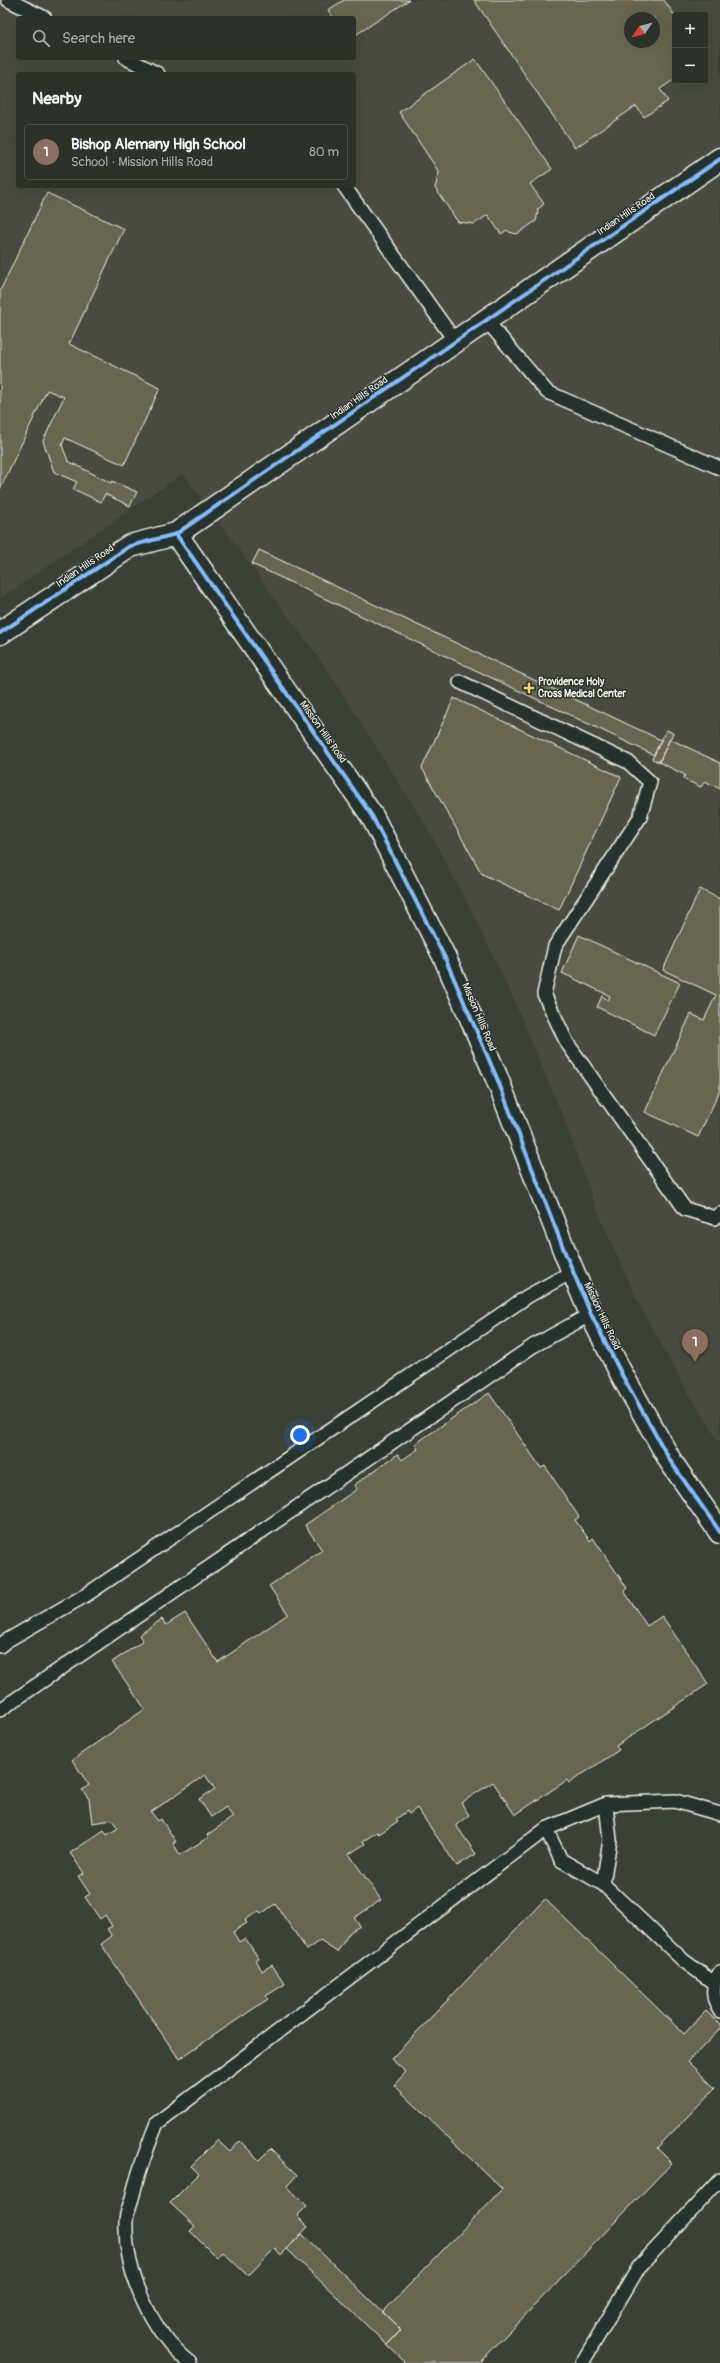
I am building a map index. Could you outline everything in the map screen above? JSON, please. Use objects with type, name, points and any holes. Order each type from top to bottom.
[{"type":"street","name":"Indian Hills Road","points":[[0,633],[130,546],[176,534],[720,159]]},
{"type":"street","name":"Mission Hills Road","points":[[176,534],[372,816],[445,958],[496,1076],[572,1272],[591,1314],[622,1375],[672,1462],[720,1532]]},
{"type":"lane","points":[[8,0],[41,16]]},
{"type":"lane","points":[[130,60],[154,72]]},
{"type":"lane","points":[[345,188],[455,341]]},
{"type":"lane","points":[[486,320],[547,392],[720,468]]},
{"type":"lane","points":[[460,682],[628,762],[650,782],[640,817],[555,946],[544,994],[566,1043],[685,1209],[715,1218],[720,1214]]},
{"type":"lane","points":[[0,1646],[6,1641],[86,1595],[528,1296],[572,1272]]},
{"type":"lane","points":[[0,1710],[527,1350],[591,1314]]},
{"type":"lane","points":[[190,2363],[158,2328],[141,2298],[128,2257],[126,2220],[140,2164],[157,2123],[546,1829],[606,1804],[675,1801],[720,1814]]},
{"type":"lane","points":[[603,1884],[610,1840],[606,1804]]},
{"type":"lane","points":[[546,1829],[561,1860],[603,1884],[684,1961],[717,1978],[714,1998],[720,2011]]},
{"type":"lane","points":[[582,2363],[638,2267],[720,2180]]},
{"type":"shaded area","name":"Providence Holy Cross Medical Center","points":[[0,0],[720,0],[720,1443],[683,1384],[639,1304],[598,1213],[564,1119],[514,1000],[472,912],[428,829],[326,668],[183,473],[0,599]]},
{"type":"building","points":[[344,0],[409,0],[356,35],[356,16],[332,16],[328,10]]},
{"type":"building","points":[[474,0],[664,0],[672,12],[672,81],[660,89],[668,101],[644,117],[636,106],[575,148]]},
{"type":"building","points":[[475,59],[552,169],[530,184],[544,204],[537,210],[536,221],[517,234],[507,230],[501,234],[488,215],[474,224],[458,222],[435,188],[439,172],[399,112]]},
{"type":"building","points":[[47,193],[124,229],[69,344],[160,388],[124,465],[65,438],[62,445],[68,461],[111,483],[112,481],[137,492],[130,506],[105,494],[101,502],[73,489],[77,482],[54,472],[43,441],[64,397],[47,390],[0,489],[0,291]]},
{"type":"building","points":[[259,550],[661,740],[654,755],[252,564]]},
{"type":"building","points":[[454,698],[621,777],[559,910],[482,874],[422,768]]},
{"type":"building","points":[[666,730],[673,733],[659,762],[652,759]]},
{"type":"building","points":[[670,739],[720,763],[720,789],[705,781],[701,787],[683,779],[685,775],[659,762]]},
{"type":"building","points":[[700,889],[720,899],[720,1090],[698,1137],[645,1112],[691,1014],[704,1020],[716,995],[663,970]]},
{"type":"building","points":[[579,935],[680,983],[654,1035],[597,1007],[602,996],[608,1000],[610,996],[562,973]]},
{"type":"building","points":[[489,1393],[541,1468],[545,1466],[579,1517],[575,1520],[590,1541],[593,1538],[627,1588],[624,1591],[647,1626],[662,1616],[708,1684],[616,1746],[619,1750],[569,1783],[567,1780],[515,1815],[493,1782],[461,1803],[469,1815],[456,1825],[476,1854],[457,1866],[417,1808],[409,1814],[407,1811],[396,1819],[398,1821],[379,1834],[377,1832],[363,1841],[365,1844],[349,1854],[381,1900],[354,1918],[360,1926],[350,1932],[337,1952],[320,1941],[307,1950],[275,1904],[261,1914],[259,1911],[245,1920],[247,1923],[233,1932],[239,1942],[245,1938],[259,1959],[256,1960],[262,1971],[272,1965],[285,1984],[266,1996],[268,1999],[179,2059],[101,1944],[112,1936],[107,1929],[112,1926],[105,1915],[100,1919],[85,1897],[90,1894],[78,1876],[84,1873],[70,1853],[104,1830],[107,1835],[118,1828],[112,1820],[92,1823],[89,1799],[82,1790],[89,1785],[72,1760],[145,1709],[112,1662],[143,1641],[139,1635],[162,1619],[166,1625],[185,1613],[218,1662],[288,1614],[269,1586],[322,1550],[305,1525],[357,1489],[354,1485],[398,1454],[402,1460],[418,1449],[415,1444]],"holes":[[[205,1775],[215,1789],[199,1799],[211,1817],[226,1807],[233,1817],[207,1835],[209,1837],[180,1855],[173,1843],[176,1842],[161,1819],[158,1821],[151,1812]]]},
{"type":"building","points":[[545,1899],[684,2034],[706,2011],[720,2024],[720,2029],[688,2062],[715,2088],[657,2148],[672,2163],[479,2363],[406,2363],[387,2345],[401,2330],[383,2312],[502,2189],[394,2085],[406,2072],[391,2059]]},
{"type":"building","points":[[217,2140],[230,2152],[240,2141],[259,2160],[270,2149],[297,2175],[287,2186],[307,2206],[297,2216],[308,2227],[281,2255],[275,2248],[248,2276],[223,2252],[217,2258],[190,2231],[195,2226],[170,2203],[199,2174],[191,2166]]},
{"type":"building","points":[[302,2234],[401,2330],[387,2345],[287,2249]]},
{"type":"cycle path","points":[[0,633],[130,546],[176,534],[720,159]]},
{"type":"cycle path","points":[[176,534],[372,816],[445,958],[496,1076],[566,1255],[591,1314],[622,1375],[671,1462],[720,1532]]},
{"type":"place","name":"Providence Holy Cross Medical Center","points":[[529,688]]},
{"type":"place","name":"Bishop Alemany High School","points":[[695,1362]]}]
